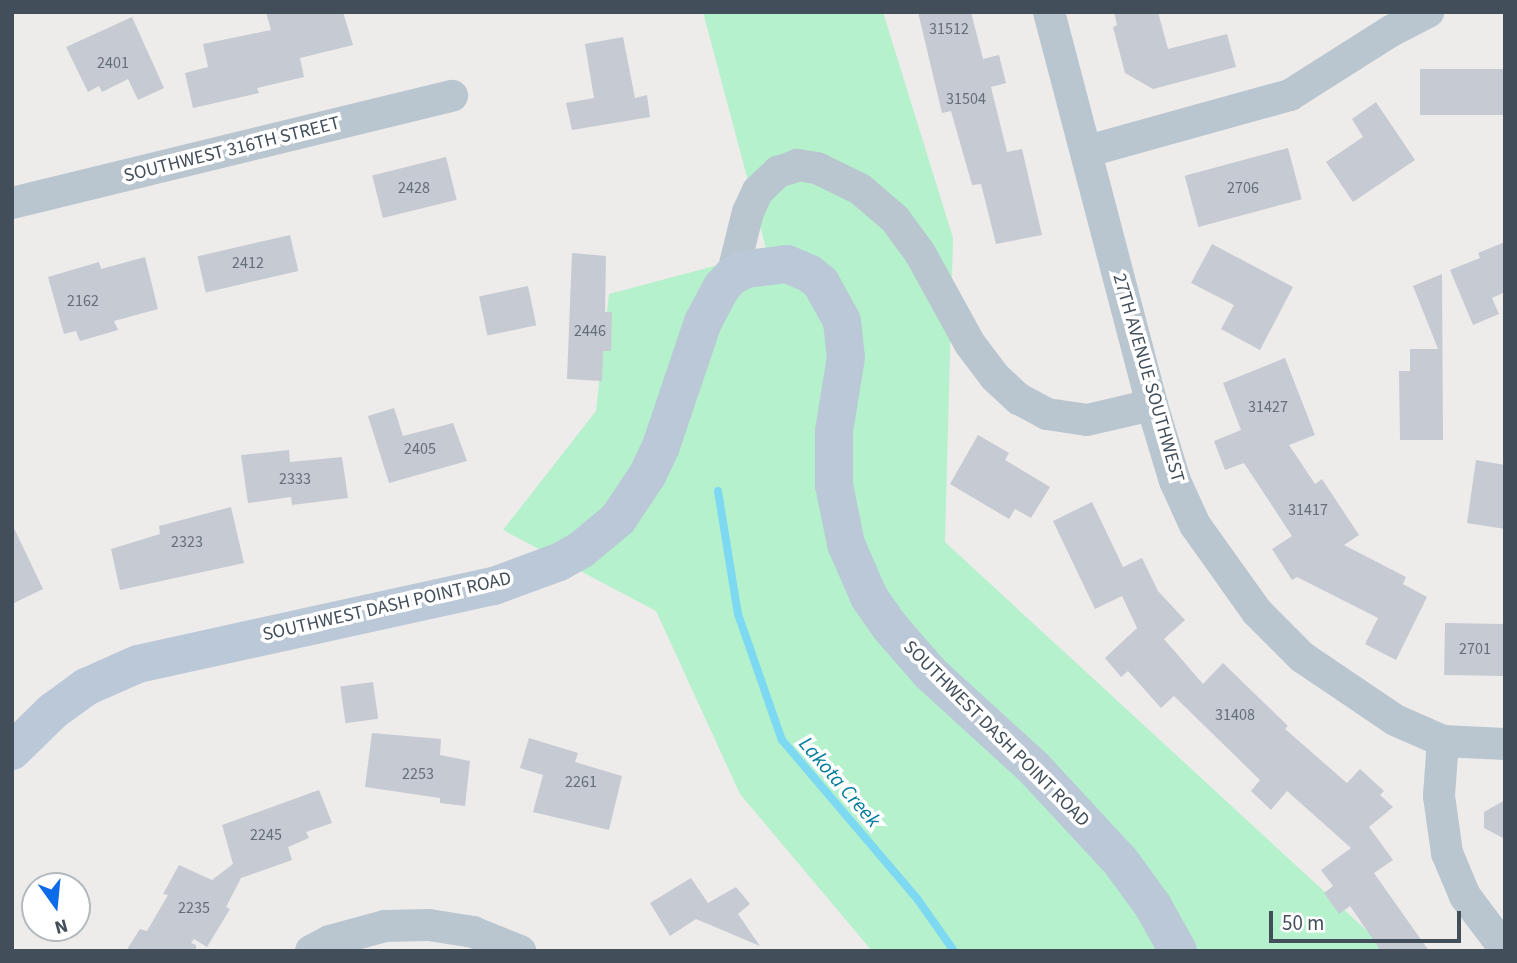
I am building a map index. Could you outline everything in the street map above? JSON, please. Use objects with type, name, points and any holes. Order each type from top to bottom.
[{"type":"main road","name":"SOUTHWEST DASH POINT ROAD","points":[[12,751],[53,711],[86,687],[138,664],[494,586],[559,562],[582,549],[618,519],[648,474],[703,322],[732,276],[759,265],[787,264],[810,274],[829,293],[842,321],[846,357],[834,431],[834,485],[846,544],[869,597],[890,627],[930,673],[1034,768],[1121,862],[1153,905],[1178,951]]},
{"type":"street","name":"27TH AVENUE SOUTHWEST","points":[[1049,12],[1088,151],[1152,405],[1175,481],[1195,525],[1257,612],[1302,657],[1395,720],[1443,741]]},
{"type":"street","points":[[1088,151],[1290,95],[1391,31],[1428,12]]},
{"type":"street","name":"SOUTHWEST 316TH STREET","points":[[12,203],[452,96]]},
{"type":"street","points":[[732,276],[748,212],[758,191],[778,172],[790,167],[797,165],[817,168],[860,189],[895,219],[920,253],[970,344],[995,377],[1019,399],[1047,414],[1087,420],[1152,405]]},
{"type":"street","points":[[1505,744],[1443,741],[1439,796],[1447,853],[1465,896],[1505,949]]},
{"type":"street","points":[[311,951],[330,941],[385,926],[429,925],[473,932],[520,951]]},
{"type":"green space","points":[[703,12],[883,12],[953,238],[945,542],[1389,951],[872,951],[740,794],[656,611],[503,530],[596,411],[609,294],[767,252]]},
{"type":"building","points":[[266,12],[343,12],[353,45],[300,58],[304,77],[257,88],[259,93],[193,108],[185,73],[208,67],[203,44],[271,30]]},
{"type":"building","points":[[918,12],[971,12],[983,59],[999,55],[1006,83],[991,87],[1007,152],[1022,149],[1042,235],[996,244],[981,184],[972,185],[951,111],[942,113]]},
{"type":"building","points":[[1114,12],[1158,12],[1168,49],[1227,34],[1236,67],[1153,89],[1125,73],[1113,27],[1117,25]]},
{"type":"building","points":[[132,17],[164,88],[138,100],[128,79],[102,92],[99,86],[88,92],[66,47]]},
{"type":"building","points":[[623,37],[635,98],[647,95],[650,117],[572,130],[566,103],[594,98],[585,44]]},
{"type":"building","points":[[1420,69],[1505,69],[1505,115],[1420,115]]},
{"type":"building","points":[[1376,102],[1415,160],[1353,202],[1326,162],[1363,137],[1352,119]]},
{"type":"building","points":[[1288,148],[1302,199],[1198,227],[1185,176]]},
{"type":"building","points":[[446,157],[457,200],[383,218],[372,175]]},
{"type":"building","points":[[290,235],[298,271],[206,292],[197,256]]},
{"type":"building","points":[[1505,242],[1505,292],[1492,298],[1499,314],[1473,325],[1450,270],[1480,258],[1478,253]]},
{"type":"building","points":[[1212,244],[1293,287],[1260,350],[1221,329],[1234,305],[1191,283]]},
{"type":"building","points":[[572,253],[606,256],[605,312],[612,312],[611,351],[603,351],[602,381],[567,379]]},
{"type":"building","points":[[145,257],[158,309],[114,321],[118,330],[80,341],[76,331],[64,334],[48,277],[99,262],[101,269]]},
{"type":"building","points":[[1442,274],[1443,440],[1400,440],[1399,371],[1410,371],[1410,349],[1438,349],[1413,286]]},
{"type":"building","points":[[528,286],[536,325],[487,336],[479,296]]},
{"type":"building","points":[[1285,358],[1315,435],[1289,445],[1315,484],[1322,479],[1359,535],[1344,545],[1406,577],[1403,584],[1427,597],[1396,660],[1365,644],[1378,618],[1297,577],[1292,580],[1272,549],[1292,536],[1244,463],[1225,470],[1214,441],[1241,430],[1223,383]]},
{"type":"building","points":[[394,408],[403,436],[453,423],[467,461],[389,483],[368,416]]},
{"type":"building","points":[[978,435],[1009,453],[1005,460],[1050,487],[1031,518],[1015,509],[1009,519],[950,484]]},
{"type":"building","points":[[289,450],[290,462],[342,457],[348,498],[292,505],[291,497],[248,503],[241,455]]},
{"type":"building","points":[[1476,460],[1505,465],[1505,529],[1467,523]]},
{"type":"building","points":[[1092,502],[1123,567],[1142,558],[1158,591],[1185,620],[1164,639],[1203,684],[1223,663],[1288,726],[1285,729],[1347,783],[1360,769],[1384,791],[1380,795],[1393,807],[1369,827],[1393,860],[1374,873],[1429,951],[1381,951],[1350,906],[1339,914],[1324,893],[1333,886],[1321,870],[1351,848],[1287,791],[1271,810],[1251,791],[1260,780],[1174,696],[1161,708],[1128,671],[1121,677],[1105,658],[1137,628],[1122,596],[1095,609],[1053,521]]},
{"type":"building","points":[[231,507],[244,563],[120,590],[111,549],[160,534],[159,526]]},
{"type":"building","points":[[12,524],[43,589],[12,604]]},
{"type":"building","points":[[1445,623],[1505,624],[1504,676],[1444,675]]},
{"type":"building","points":[[373,682],[378,719],[345,723],[340,687]]},
{"type":"building","points":[[372,733],[441,739],[440,755],[470,761],[465,806],[440,803],[440,798],[365,787]]},
{"type":"building","points":[[529,738],[578,753],[575,762],[622,776],[609,830],[533,812],[543,775],[520,768]]},
{"type":"building","points":[[319,790],[332,823],[306,832],[309,838],[288,847],[292,860],[241,878],[226,907],[230,909],[207,947],[194,939],[191,943],[196,945],[196,951],[126,951],[140,929],[147,931],[168,895],[163,894],[179,865],[212,880],[233,864],[222,825]]},
{"type":"building","points":[[1505,800],[1505,839],[1484,828],[1484,812]]},
{"type":"building","points":[[691,878],[708,903],[736,887],[750,904],[738,914],[760,946],[696,919],[670,936],[650,903]]},
{"type":"waterway","name":"Lakota Creek","points":[[718,491],[738,614],[782,740],[918,900],[954,951]]}]
